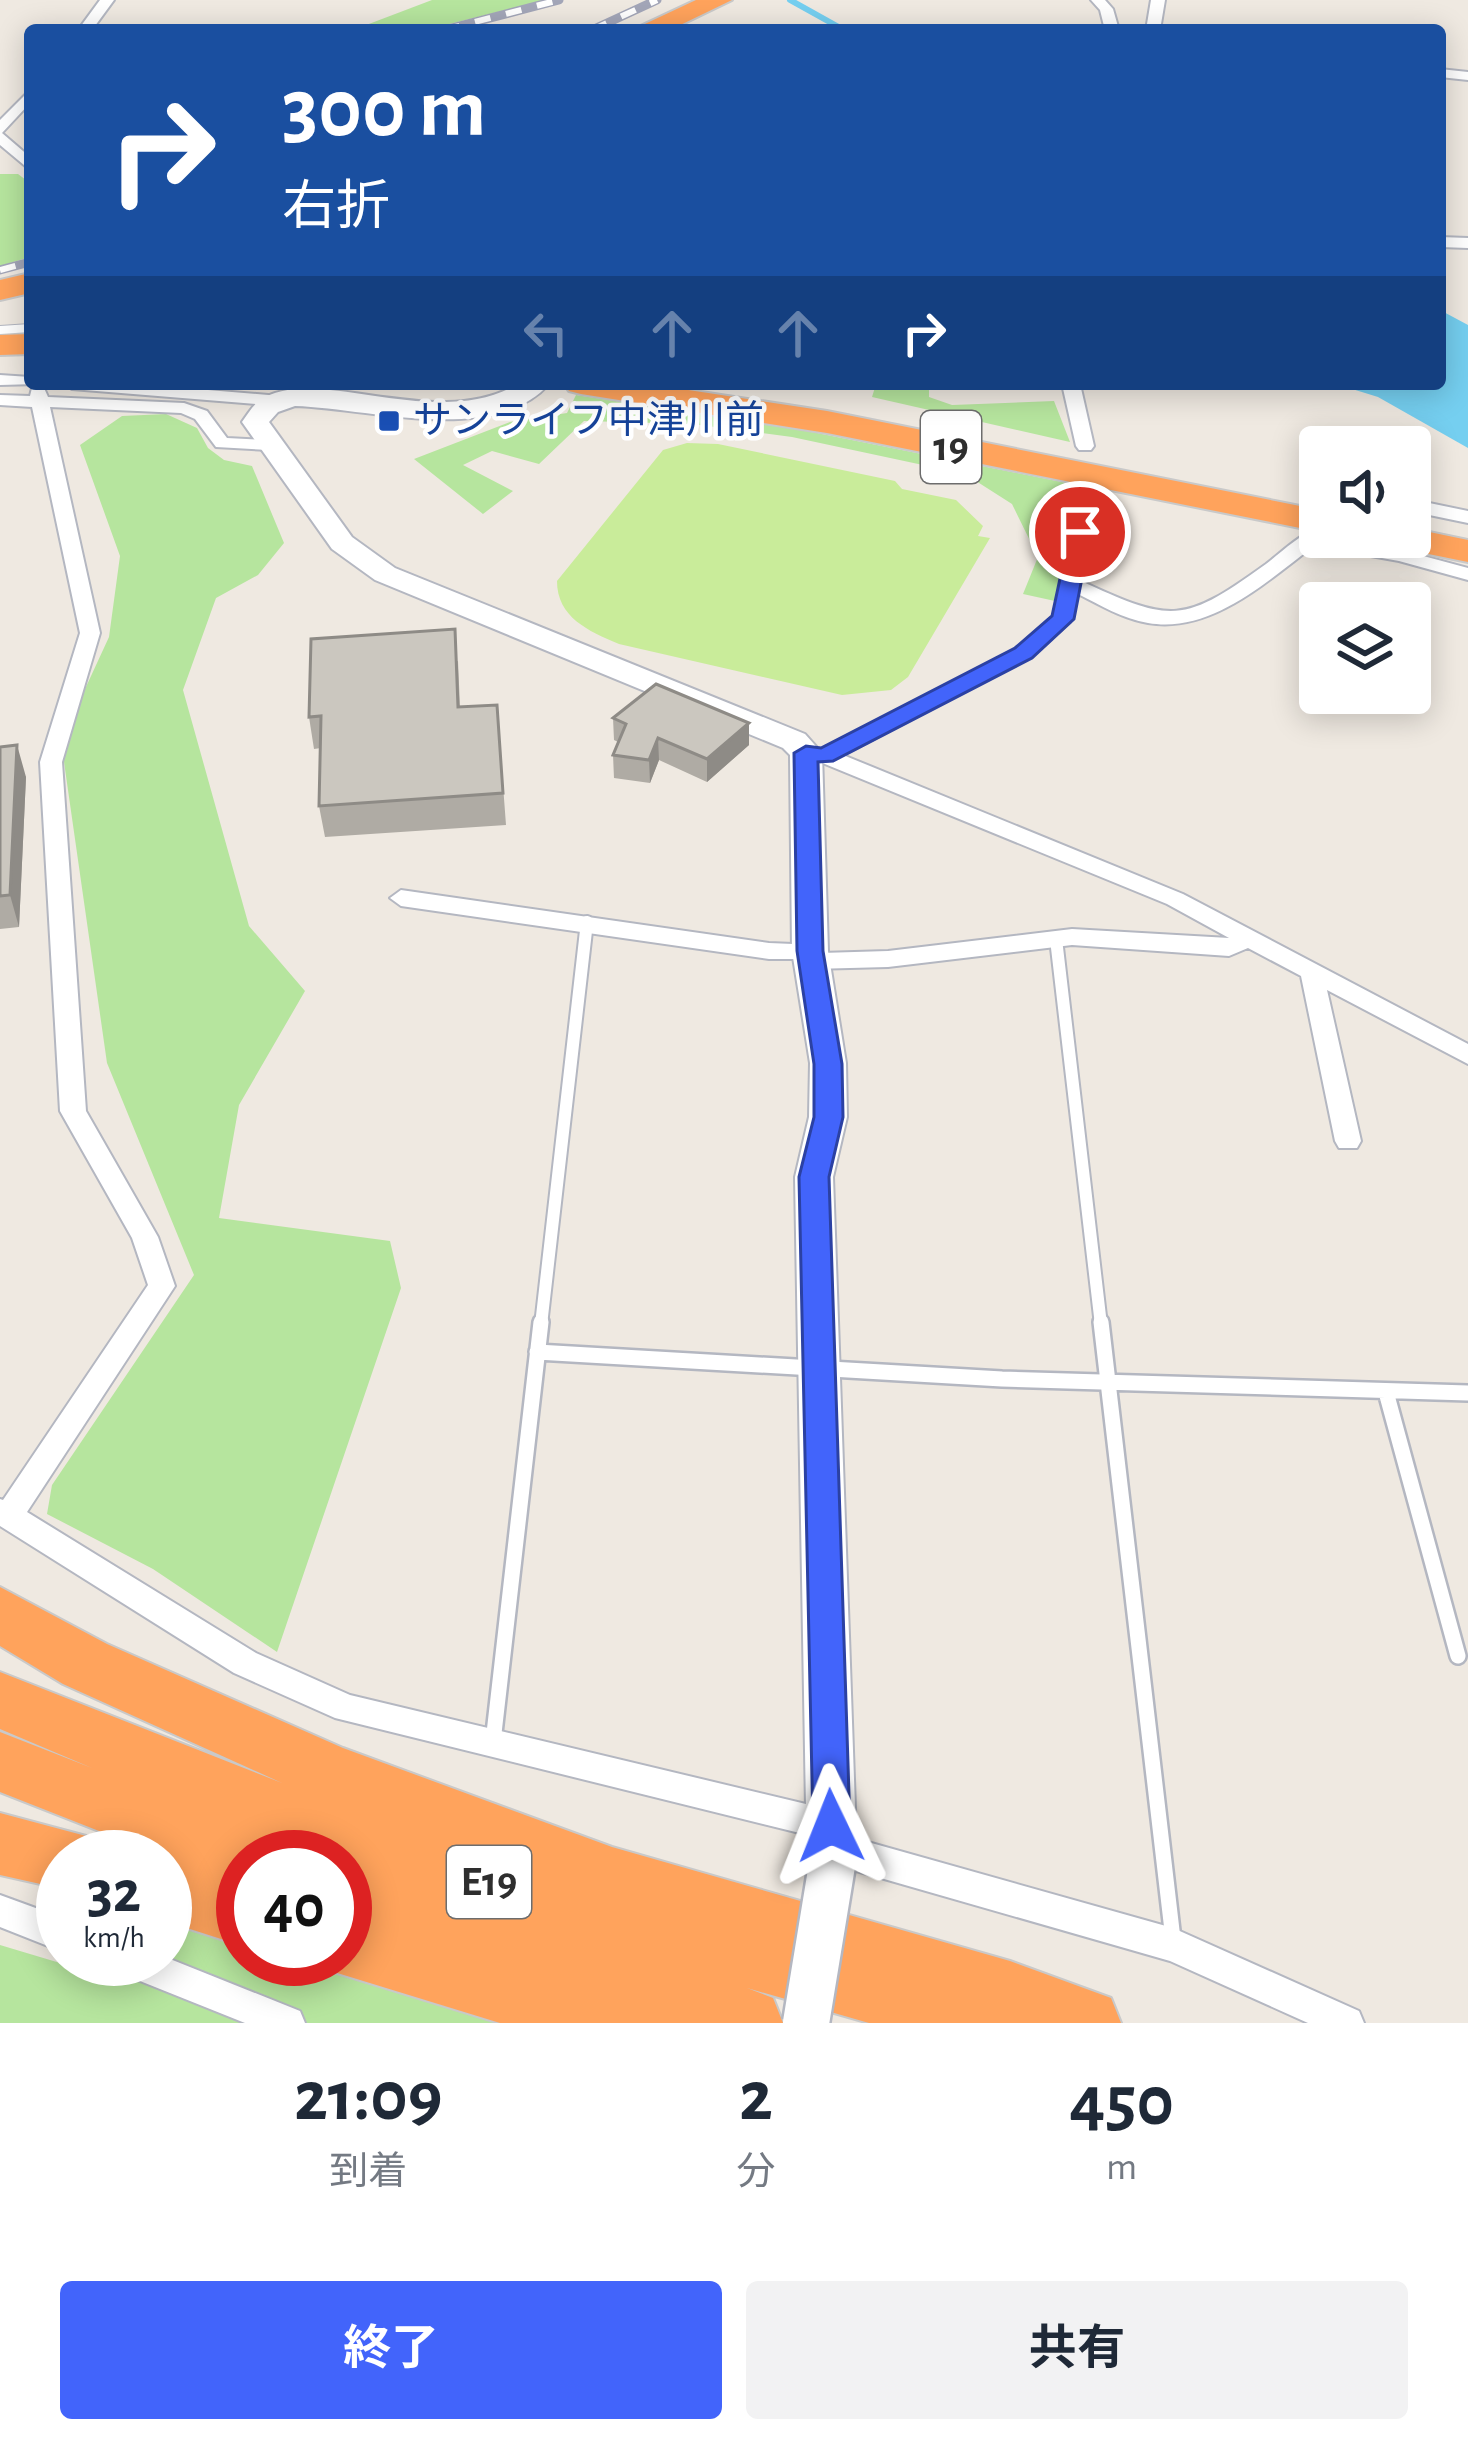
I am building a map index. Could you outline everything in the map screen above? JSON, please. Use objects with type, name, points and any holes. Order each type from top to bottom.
[{"type":"highway","points":[[661,24],[719,0]]},
{"type":"highway","name":"19","points":[[619,390],[827,422],[1299,521]]},
{"type":"highway","name":"19","points":[[707,390],[1299,521]]},
{"type":"highway","points":[[1431,528],[1468,536]]},
{"type":"highway","points":[[1431,544],[1468,551]]},
{"type":"highway","points":[[0,1614],[85,1664],[325,1771],[612,1879],[1010,1995],[1086,2023]]},
{"type":"highway","name":"E19","points":[[0,1700],[251,1803],[478,1879],[992,2023]]},
{"type":"highway","points":[[0,1762],[216,1846]]},
{"type":"highway","points":[[0,1844],[36,1852]]},
{"type":"highway","name":"E19","points":[[372,1902],[748,2023]]},
{"type":"highway","points":[[372,1951],[462,1979],[646,2023]]},
{"type":"street","points":[[24,102],[0,133],[24,159]]},
{"type":"street","points":[[152,390],[218,395],[269,425],[342,543],[385,574],[644,677],[815,754],[1122,874],[1468,1055]]},
{"type":"street","points":[[0,400],[35,392],[184,408],[201,416],[222,443],[269,425],[305,398],[464,409],[511,399],[526,390]]},
{"type":"street","points":[[1072,390],[1085,446]]},
{"type":"street","points":[[35,392],[90,633],[87,659],[54,737],[51,762],[74,1111],[146,1237],[163,1286],[5,1513],[245,1663],[346,1708],[493,1744],[1173,1945],[1347,2023]]},
{"type":"street","points":[[218,395],[269,425]]},
{"type":"street","points":[[815,754],[1024,653],[1063,619],[1091,490]]},
{"type":"street","points":[[1431,509],[1468,517]]},
{"type":"street","points":[[1069,583],[1148,617],[1186,618],[1209,609],[1299,540]]},
{"type":"street","points":[[1408,558],[1468,574]]},
{"type":"street","points":[[806,2023],[832,1846],[816,1371],[814,1177],[828,1117],[828,1081],[811,956],[815,754]]},
{"type":"street","points":[[401,898],[811,956],[888,959],[1056,938],[1229,948],[1247,938]]},
{"type":"street","points":[[1312,974],[1348,1141]]},
{"type":"street","points":[[0,1911],[36,1925]]},
{"type":"street","points":[[192,1985],[288,2023]]},
{"type":"lane","points":[[493,1744],[587,922]]},
{"type":"lane","points":[[1056,938],[1173,1945]]},
{"type":"lane","points":[[537,1352],[816,1371],[1255,1391],[1468,1393]]},
{"type":"lane","points":[[1386,1392],[1459,1656]]},
{"type":"green space","points":[[432,0],[547,0],[449,24],[369,24]]},
{"type":"green space","points":[[0,174],[18,174],[24,178],[24,259],[0,266]]},
{"type":"green space","points":[[874,390],[929,390],[929,397],[952,405],[1054,401],[1070,442],[872,397]]},
{"type":"green space","points":[[576,395],[787,427],[1077,485],[1055,601],[1023,594],[1038,557],[1012,504],[965,474],[792,437],[692,424],[584,421],[539,464],[492,451],[463,465],[513,491],[483,514],[414,459],[510,422],[567,413]]},
{"type":"green space","points":[[166,414],[197,428],[208,448],[224,460],[252,466],[284,543],[258,575],[216,598],[183,690],[249,926],[305,991],[239,1105],[219,1218],[390,1241],[401,1288],[277,1652],[153,1569],[47,1514],[52,1485],[194,1275],[107,1063],[61,741],[109,637],[120,556],[80,445],[122,416]]},
{"type":"green space","points":[[687,443],[718,444],[895,481],[902,489],[956,500],[983,526],[978,536],[990,538],[908,677],[891,690],[842,695],[619,644],[568,613],[557,581],[663,450]]},
{"type":"green space","points":[[192,1926],[216,1933],[216,1986],[372,1986],[372,1974],[557,2023],[0,2023],[0,1945],[36,1956],[36,1986],[192,1986]]},
{"type":"water","points":[[1446,313],[1468,325],[1468,448],[1378,397],[1355,390],[1446,390]]},
{"type":"building","points":[[455,629],[458,707],[497,705],[503,793],[319,806],[321,716],[309,717],[311,639]]},
{"type":"building","points":[[656,684],[749,723],[707,759],[658,738],[649,760],[613,755],[626,724],[613,718]]},
{"type":"building","points":[[17,745],[10,895],[0,896],[0,747]]},
{"type":"waterway","points":[[790,0],[833,24]]},
{"type":"railway","points":[[467,24],[559,0]]},
{"type":"railway","points":[[605,24],[657,0]]},
{"type":"railway","points":[[0,270],[24,264]]},
{"type":"place","name":"サンライフ中津川前","points":[[389,421]]},
{"type":"route","points":[[831,1826],[814,1177],[828,1117],[828,1064],[810,951],[806,753],[825,756],[1024,653],[1063,619],[1080,532]]}]
